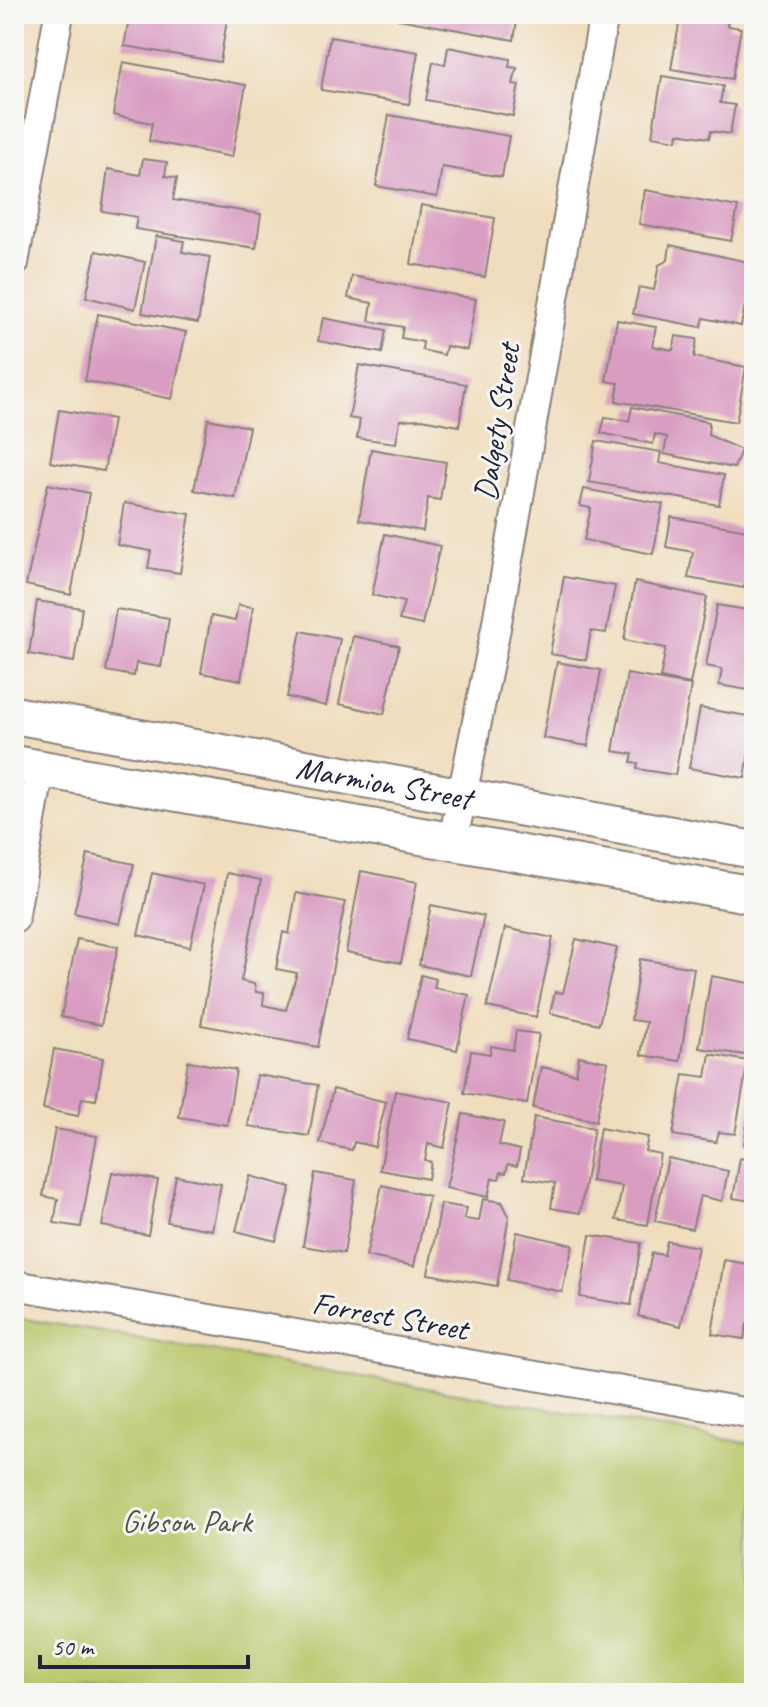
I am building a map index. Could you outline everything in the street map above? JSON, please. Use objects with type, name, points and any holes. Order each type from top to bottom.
[{"type":"main road","name":"Marmion Street","points":[[14,715],[754,850]]},
{"type":"main road","name":"Marmion Street","points":[[27,767],[754,895]]},
{"type":"street","points":[[14,263],[59,14]]},
{"type":"street","name":"Dalgety Street","points":[[453,840],[604,14]]},
{"type":"street","points":[[14,919],[27,767]]},
{"type":"street","name":"Forrest Street","points":[[14,1285],[754,1414]]},
{"type":"green space","name":"Gibson Park","points":[[14,1317],[754,1444],[754,1693],[14,1693]]},
{"type":"building","points":[[130,14],[228,14],[220,62],[124,46]]},
{"type":"building","points":[[399,14],[518,14],[514,40],[398,19]]},
{"type":"building","points":[[681,14],[729,14],[727,26],[741,28],[732,79],[671,69]]},
{"type":"building","points":[[330,37],[418,52],[409,104],[321,90]]},
{"type":"building","points":[[448,47],[510,59],[509,67],[517,68],[513,84],[519,85],[513,116],[426,100],[433,62],[445,65]]},
{"type":"building","points":[[123,62],[246,85],[232,157],[149,141],[152,123],[113,115]]},
{"type":"building","points":[[662,76],[723,86],[720,103],[735,105],[730,134],[711,131],[709,138],[678,133],[677,140],[652,136]]},
{"type":"building","points":[[389,115],[509,136],[502,177],[442,167],[437,197],[376,186]]},
{"type":"building","points":[[143,159],[167,162],[165,176],[177,178],[173,200],[261,214],[256,248],[135,229],[137,217],[102,211],[108,169],[140,175]]},
{"type":"building","points":[[645,190],[738,207],[731,241],[639,224]]},
{"type":"building","points":[[421,205],[495,218],[485,277],[411,264]]},
{"type":"building","points":[[156,236],[184,241],[182,252],[210,257],[198,323],[142,313]]},
{"type":"building","points":[[670,245],[753,263],[741,326],[704,318],[701,327],[633,314],[639,287],[654,290],[659,265],[668,260]]},
{"type":"building","points":[[96,251],[145,262],[135,309],[86,297]]},
{"type":"building","points":[[352,276],[476,299],[467,350],[446,346],[444,355],[422,350],[423,342],[401,338],[403,327],[369,321],[372,303],[348,298]]},
{"type":"building","points":[[98,314],[186,332],[172,399],[85,381]]},
{"type":"building","points":[[323,318],[386,330],[382,353],[318,341]]},
{"type":"building","points":[[617,320],[656,327],[652,346],[673,350],[676,336],[697,339],[694,357],[746,367],[736,422],[616,401],[619,383],[606,381]]},
{"type":"building","points":[[359,365],[466,384],[459,426],[422,419],[400,420],[396,443],[357,438],[360,420],[349,418]]},
{"type":"building","points":[[632,407],[709,422],[708,435],[741,450],[734,468],[664,454],[667,437],[655,434],[653,444],[601,433],[605,417],[629,421]]},
{"type":"building","points":[[59,410],[113,419],[104,471],[50,462]]},
{"type":"building","points":[[208,419],[249,427],[235,498],[194,490]]},
{"type":"building","points":[[596,441],[661,452],[659,463],[724,475],[719,505],[589,482]]},
{"type":"building","points":[[371,449],[446,462],[440,500],[428,498],[423,531],[359,520]]},
{"type":"building","points":[[48,484],[89,493],[71,595],[26,585]]},
{"type":"building","points":[[584,489],[663,504],[653,554],[584,540],[591,508],[580,506]]},
{"type":"building","points":[[124,503],[190,514],[180,573],[148,568],[151,551],[117,545]]},
{"type":"building","points":[[671,517],[754,531],[744,588],[688,578],[693,552],[666,547]]},
{"type":"building","points":[[385,534],[440,546],[422,625],[399,620],[404,602],[372,595]]},
{"type":"building","points":[[564,577],[615,586],[606,633],[591,631],[586,660],[550,654]]},
{"type":"building","points":[[635,582],[707,597],[690,684],[660,678],[666,648],[624,640]]},
{"type":"building","points":[[37,601],[82,608],[74,662],[29,654]]},
{"type":"building","points":[[238,605],[253,607],[241,680],[201,673],[211,616],[235,621]]},
{"type":"building","points":[[717,605],[754,611],[754,691],[719,685],[722,669],[706,666]]},
{"type":"building","points":[[116,609],[169,618],[161,667],[136,663],[134,676],[106,671]]},
{"type":"building","points":[[301,631],[340,639],[326,706],[287,697]]},
{"type":"building","points":[[353,636],[399,646],[384,714],[339,704]]},
{"type":"building","points":[[557,662],[601,670],[588,746],[543,738]]},
{"type":"building","points":[[627,674],[691,685],[675,775],[637,769],[638,763],[631,762],[633,754],[613,751]]},
{"type":"building","points":[[700,708],[754,717],[745,778],[689,768]]},
{"type":"building","points":[[88,854],[134,864],[120,924],[74,913]]},
{"type":"building","points":[[361,871],[417,882],[401,963],[346,952]]},
{"type":"building","points":[[152,873],[204,885],[190,947],[138,935]]},
{"type":"building","points":[[227,873],[261,880],[241,981],[254,984],[256,992],[264,993],[263,1005],[286,1010],[297,973],[276,969],[283,932],[289,934],[296,893],[345,902],[318,1047],[201,1025]]},
{"type":"building","points":[[431,905],[484,916],[471,976],[419,965]]},
{"type":"building","points":[[505,928],[553,938],[536,1017],[487,1007]]},
{"type":"building","points":[[77,939],[118,947],[101,1025],[61,1017]]},
{"type":"building","points":[[576,939],[617,948],[599,1024],[550,1013],[555,992],[563,993]]},
{"type":"building","points":[[640,959],[694,968],[680,1061],[641,1055],[646,1022],[631,1020]]},
{"type":"building","points":[[421,975],[436,979],[434,988],[469,995],[457,1050],[407,1039]]},
{"type":"building","points":[[711,976],[754,984],[745,1055],[699,1048]]},
{"type":"building","points":[[516,1031],[539,1034],[527,1104],[464,1093],[471,1051],[490,1054],[491,1046],[513,1050]]},
{"type":"building","points":[[54,1049],[103,1058],[96,1100],[82,1098],[78,1116],[43,1109]]},
{"type":"building","points":[[710,1054],[748,1061],[735,1134],[719,1132],[716,1142],[673,1135],[684,1074],[706,1077]]},
{"type":"building","points":[[579,1056],[608,1062],[596,1121],[533,1108],[541,1067],[576,1074]]},
{"type":"building","points":[[188,1061],[236,1070],[227,1125],[179,1117]]},
{"type":"building","points":[[257,1075],[318,1085],[309,1136],[248,1126]]},
{"type":"building","points":[[333,1089],[386,1102],[375,1147],[354,1142],[352,1150],[320,1143]]},
{"type":"building","points":[[395,1091],[453,1102],[444,1148],[428,1144],[425,1160],[431,1162],[428,1179],[380,1170]]},
{"type":"building","points":[[754,1094],[754,1145],[744,1144]]},
{"type":"building","points":[[463,1114],[504,1122],[499,1145],[520,1150],[517,1166],[508,1164],[506,1173],[501,1172],[499,1179],[492,1178],[488,1197],[446,1188]]},
{"type":"building","points":[[534,1117],[594,1128],[580,1213],[551,1208],[555,1183],[524,1178]]},
{"type":"building","points":[[600,1128],[648,1137],[645,1151],[660,1154],[648,1225],[616,1220],[622,1186],[591,1181]]},
{"type":"building","points":[[55,1129],[97,1136],[81,1227],[54,1223],[58,1199],[43,1196]]},
{"type":"building","points":[[668,1158],[728,1171],[722,1201],[700,1196],[692,1229],[655,1221]]},
{"type":"building","points":[[740,1158],[754,1161],[754,1208],[750,1207],[751,1201],[733,1198]]},
{"type":"building","points":[[112,1172],[158,1180],[148,1235],[102,1226]]},
{"type":"building","points":[[315,1173],[356,1180],[344,1253],[303,1246]]},
{"type":"building","points":[[176,1176],[221,1184],[212,1230],[167,1222]]},
{"type":"building","points":[[250,1176],[291,1187],[276,1241],[236,1231]]},
{"type":"building","points":[[382,1185],[429,1196],[414,1266],[366,1256]]},
{"type":"building","points":[[483,1199],[502,1202],[509,1216],[497,1286],[428,1274],[441,1204],[466,1208],[464,1219],[479,1221]]},
{"type":"building","points":[[517,1232],[573,1245],[562,1292],[507,1280]]},
{"type":"building","points":[[590,1235],[641,1243],[631,1305],[580,1297]]},
{"type":"building","points":[[667,1241],[698,1247],[681,1326],[638,1316],[652,1253],[664,1255]]},
{"type":"building","points":[[724,1260],[754,1265],[754,1325],[747,1324],[744,1339],[712,1334]]}]
